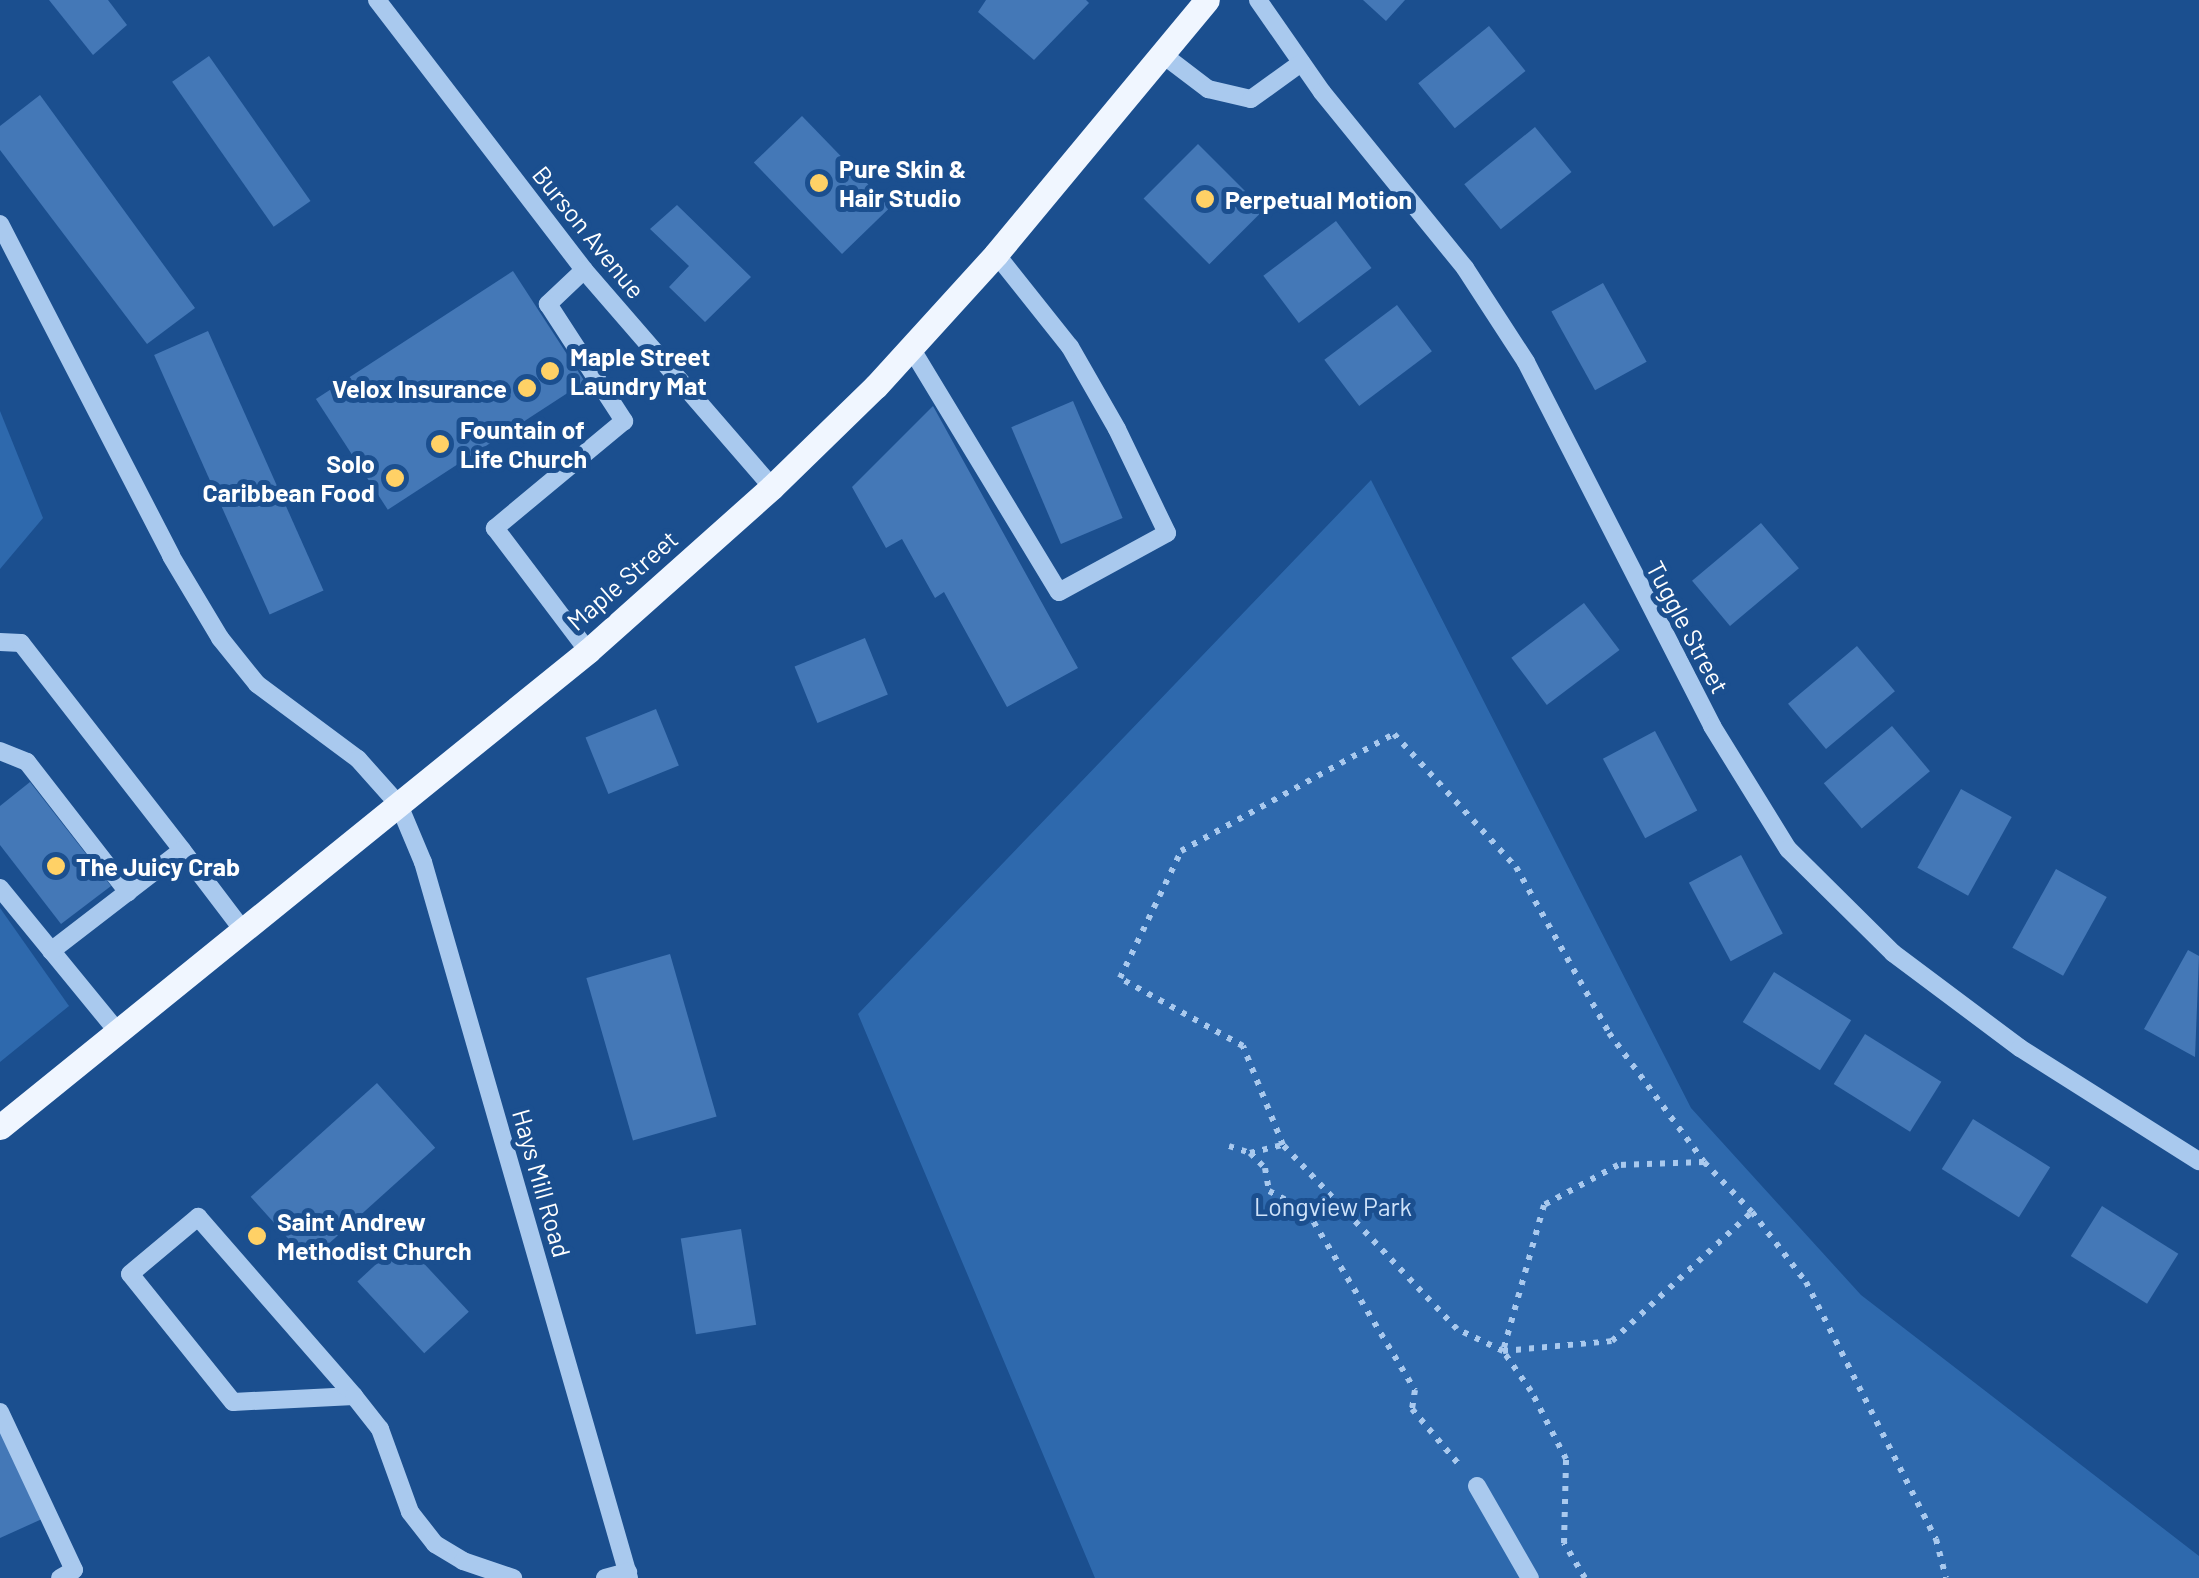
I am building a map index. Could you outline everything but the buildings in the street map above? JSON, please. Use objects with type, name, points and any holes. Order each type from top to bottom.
[{"type":"main road","name":"Maple Street","points":[[0,1126],[588,650],[772,487],[911,348],[996,254],[1207,0]]},
{"type":"street","name":"Burson Avenue","points":[[376,0],[584,270],[772,487]]},
{"type":"street","name":"Tuggle Street","points":[[1258,0],[1302,63],[1465,268],[1526,362],[1712,726],[1788,849],[1893,953],[2020,1048],[2199,1161]]},
{"type":"street","points":[[1162,54],[1208,89],[1251,100],[1302,63]]},
{"type":"street","points":[[0,224],[171,556],[220,638],[257,684],[358,759],[399,805]]},
{"type":"street","points":[[911,348],[1059,592],[1167,533],[1117,429],[1070,347],[996,254]]},
{"type":"street","points":[[584,270],[548,304],[624,421],[495,528],[588,650]]},
{"type":"street","points":[[0,642],[21,643],[242,930]]},
{"type":"street","points":[[0,751],[26,762],[128,892]]},
{"type":"street","name":"Hays Mill Road","points":[[399,805],[428,881],[629,1575]]},
{"type":"street","points":[[52,952],[182,850]]},
{"type":"street","points":[[0,888],[117,1030]]},
{"type":"street","points":[[354,1396],[233,1402],[130,1274],[198,1216],[354,1396],[380,1429],[410,1512],[435,1544],[463,1562],[513,1578]]},
{"type":"street","points":[[0,1412],[67,1574]]},
{"type":"street","points":[[1477,1486],[1530,1578]]},
{"type":"street","points":[[605,1578],[629,1575]]},
{"type":"path","points":[[1752,1212],[1612,1340],[1503,1351],[1457,1329],[1282,1145],[1243,1046],[1120,978],[1181,852],[1394,734],[1516,866],[1609,1033],[1704,1162],[1752,1212],[1806,1282],[1936,1539],[1946,1578]]},
{"type":"path","points":[[1230,1146],[1250,1152],[1282,1145]]},
{"type":"path","points":[[1250,1152],[1265,1168],[1269,1192],[1306,1211],[1415,1390],[1412,1410],[1477,1486]]},
{"type":"path","points":[[1585,1578],[1564,1543],[1566,1458],[1503,1351],[1544,1205],[1618,1164],[1704,1162]]},
{"type":"green space","points":[[0,411],[43,518],[0,569]]},
{"type":"green space","name":"Longview Park","points":[[1371,480],[1691,1108],[1861,1295],[2199,1556],[2199,1578],[1095,1578],[858,1014]]},
{"type":"green space","points":[[0,908],[69,1006],[0,1062]]},
{"type":"place","name":"Pure Skin & Hair Studio","points":[[819,183]]},
{"type":"place","name":"Perpetual Motion","points":[[1205,199]]},
{"type":"place","name":"Maple Street Laundry Mat","points":[[550,371]]},
{"type":"place","name":"Velox Insurance","points":[[527,388]]},
{"type":"place","name":"Fountain of Life Church","points":[[440,444]]},
{"type":"place","name":"Solo Caribbean Food","points":[[395,478]]},
{"type":"place","name":"The Juicy Crab","points":[[56,866]]},
{"type":"place","name":"Saint Andrew Methodist Church","points":[[257,1236]]}]
